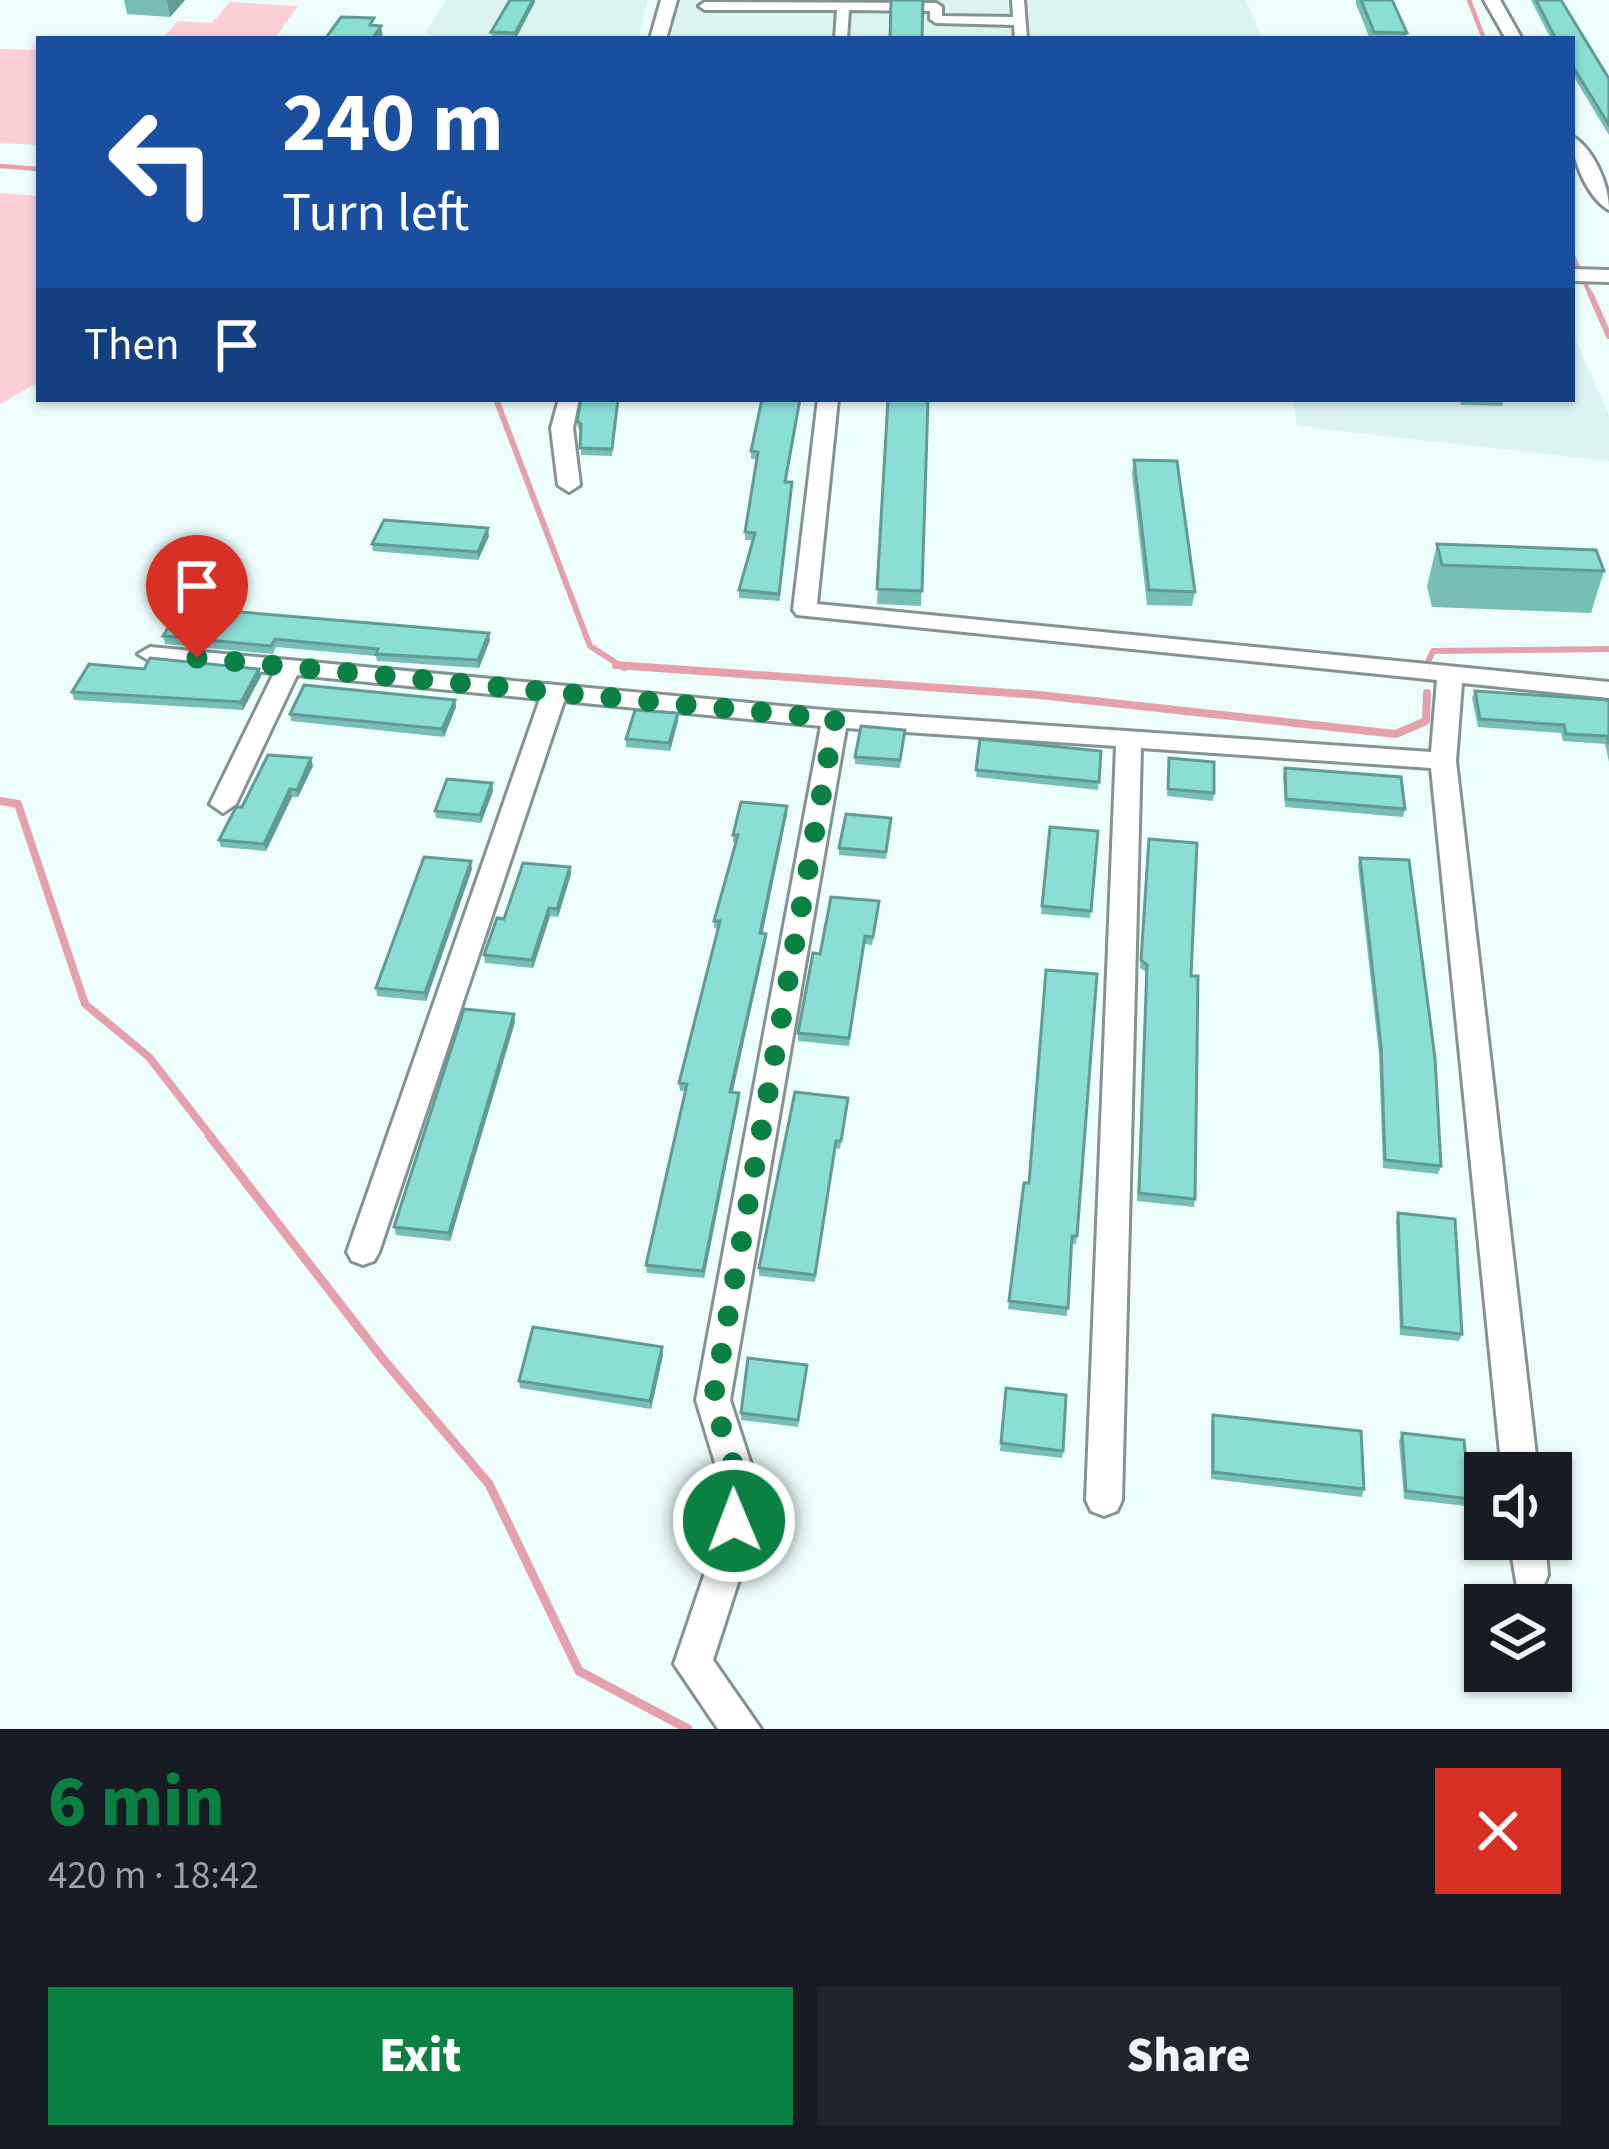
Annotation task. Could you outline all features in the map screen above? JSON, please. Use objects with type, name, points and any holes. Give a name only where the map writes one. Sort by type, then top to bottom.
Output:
[{"type":"street","points":[[659,36],[669,0]]},
{"type":"street","points":[[1018,0],[1020,36]]},
{"type":"street","points":[[1492,0],[1512,36]]},
{"type":"street","points":[[705,6],[935,4],[936,19],[1018,21]]},
{"type":"street","points":[[841,36],[843,7]]},
{"type":"street","points":[[1575,146],[1609,206]]},
{"type":"street","points":[[1575,275],[1609,276]]},
{"type":"street","points":[[568,402],[562,428],[569,485]]},
{"type":"street","points":[[829,402],[805,610],[1609,690]]},
{"type":"street","points":[[150,654],[835,719],[1443,761]]},
{"type":"street","points":[[223,804],[290,665]]},
{"type":"street","points":[[1450,675],[1443,761],[1518,1452]]},
{"type":"street","points":[[363,1252],[555,690]]},
{"type":"street","points":[[742,1729],[693,1664],[728,1558],[739,1483],[713,1400],[835,719]]},
{"type":"street","points":[[1104,1500],[1129,738]]},
{"type":"shaded area","points":[[446,0],[648,0],[639,36],[425,33]]},
{"type":"shaded area","points":[[680,0],[1246,0],[1262,36],[671,36]]},
{"type":"shaded area","points":[[230,2],[298,6],[276,36],[165,36],[178,21],[212,23]]},
{"type":"shaded area","points":[[0,49],[36,50],[36,145],[0,143]]},
{"type":"shaded area","points":[[0,193],[36,196],[36,384],[0,404]]},
{"type":"shaded area","points":[[1575,338],[1609,416],[1609,461],[1297,426],[1293,402],[1575,402]]},
{"type":"building","points":[[510,0],[533,0],[515,33],[491,32]]},
{"type":"building","points":[[891,0],[923,0],[922,36],[890,36]]},
{"type":"building","points":[[1361,0],[1392,0],[1407,33],[1374,32]]},
{"type":"building","points":[[1536,0],[1561,0],[1609,79],[1609,125],[1575,70],[1575,36],[1554,36]]},
{"type":"building","points":[[341,17],[374,18],[370,25],[381,26],[374,36],[327,36]]},
{"type":"building","points":[[580,402],[618,402],[612,449],[580,448],[581,424],[577,421]]},
{"type":"building","points":[[761,402],[799,402],[785,482],[792,482],[779,594],[739,590],[755,533],[745,532],[758,452],[751,451]]},
{"type":"building","points":[[888,402],[928,402],[922,591],[877,589]]},
{"type":"building","points":[[1134,460],[1177,461],[1195,592],[1149,590]]},
{"type":"building","points":[[384,520],[488,528],[478,552],[372,544]]},
{"type":"building","points":[[1437,544],[1596,550],[1604,571],[1442,565]]},
{"type":"building","points":[[181,607],[489,633],[478,660],[376,654],[378,649],[275,639],[271,646],[163,636]]},
{"type":"building","points":[[150,658],[259,669],[241,702],[72,692],[89,664],[144,669]]},
{"type":"building","points":[[304,685],[455,700],[442,729],[290,714]]},
{"type":"building","points":[[1475,691],[1609,700],[1609,744],[1607,736],[1566,734],[1564,725],[1480,719]]},
{"type":"building","points":[[635,710],[678,713],[669,743],[626,739]]},
{"type":"building","points":[[861,726],[905,730],[900,760],[855,757]]},
{"type":"building","points":[[980,739],[1101,751],[1099,782],[976,770]]},
{"type":"building","points":[[268,755],[311,758],[264,844],[219,840],[236,807],[242,807]]},
{"type":"building","points":[[1169,758],[1214,762],[1214,793],[1168,789]]},
{"type":"building","points":[[1285,768],[1401,777],[1405,809],[1286,799]]},
{"type":"building","points":[[447,779],[492,783],[480,815],[435,811]]},
{"type":"building","points":[[741,802],[787,806],[760,933],[766,934],[730,1092],[739,1093],[703,1271],[646,1265],[687,1084],[679,1083],[720,921],[714,921],[738,835],[733,835]]},
{"type":"building","points":[[846,814],[891,818],[886,852],[839,848]]},
{"type":"building","points":[[1050,827],[1098,831],[1091,911],[1042,906]]},
{"type":"building","points":[[1149,839],[1197,843],[1191,976],[1198,976],[1195,1199],[1139,1193],[1147,965],[1141,960]]},
{"type":"building","points":[[424,857],[471,861],[425,993],[376,988]]},
{"type":"building","points":[[1360,858],[1409,860],[1435,1058],[1441,1166],[1385,1160],[1381,1046]]},
{"type":"building","points":[[523,863],[570,867],[557,909],[549,908],[532,960],[484,955],[497,918],[504,919]]},
{"type":"building","points":[[831,897],[879,901],[873,937],[865,936],[849,1038],[798,1033],[813,953],[820,954]]},
{"type":"building","points":[[1046,970],[1097,974],[1068,1308],[1009,1301],[1024,1183],[1029,1183]]},
{"type":"building","points":[[464,1009],[514,1014],[449,1233],[394,1227]]},
{"type":"building","points":[[795,1092],[848,1098],[841,1141],[836,1141],[815,1275],[759,1268]]},
{"type":"building","points":[[1398,1213],[1455,1219],[1462,1334],[1402,1327]]},
{"type":"building","points":[[533,1327],[662,1347],[650,1401],[519,1381]]},
{"type":"building","points":[[748,1358],[807,1365],[798,1420],[741,1413]]},
{"type":"building","points":[[1006,1388],[1066,1395],[1063,1451],[1001,1443]]},
{"type":"building","points":[[1213,1415],[1361,1431],[1364,1489],[1213,1472]]},
{"type":"building","points":[[1402,1433],[1464,1440],[1464,1498],[1406,1491]]},
{"type":"waterway","points":[[1469,0],[1483,36]]},
{"type":"waterway","points":[[0,166],[36,169]]},
{"type":"waterway","points":[[1575,261],[1579,270]]},
{"type":"waterway","points":[[1585,283],[1591,296]]},
{"type":"waterway","points":[[1590,293],[1609,336]]},
{"type":"waterway","points":[[497,402],[590,646],[620,665]]},
{"type":"waterway","points":[[1425,668],[1433,651],[1609,649]]},
{"type":"waterway","points":[[620,665],[1039,695],[1396,734],[1426,721],[1427,693]]},
{"type":"waterway","points":[[620,665],[624,668]]},
{"type":"waterway","points":[[0,801],[18,804],[85,1004],[149,1057],[212,1138]]},
{"type":"waterway","points":[[209,1135],[382,1358],[489,1484],[579,1671],[688,1729]]},
{"type":"route","points":[[197,658],[835,719],[713,1400],[739,1483],[734,1521]]}]
